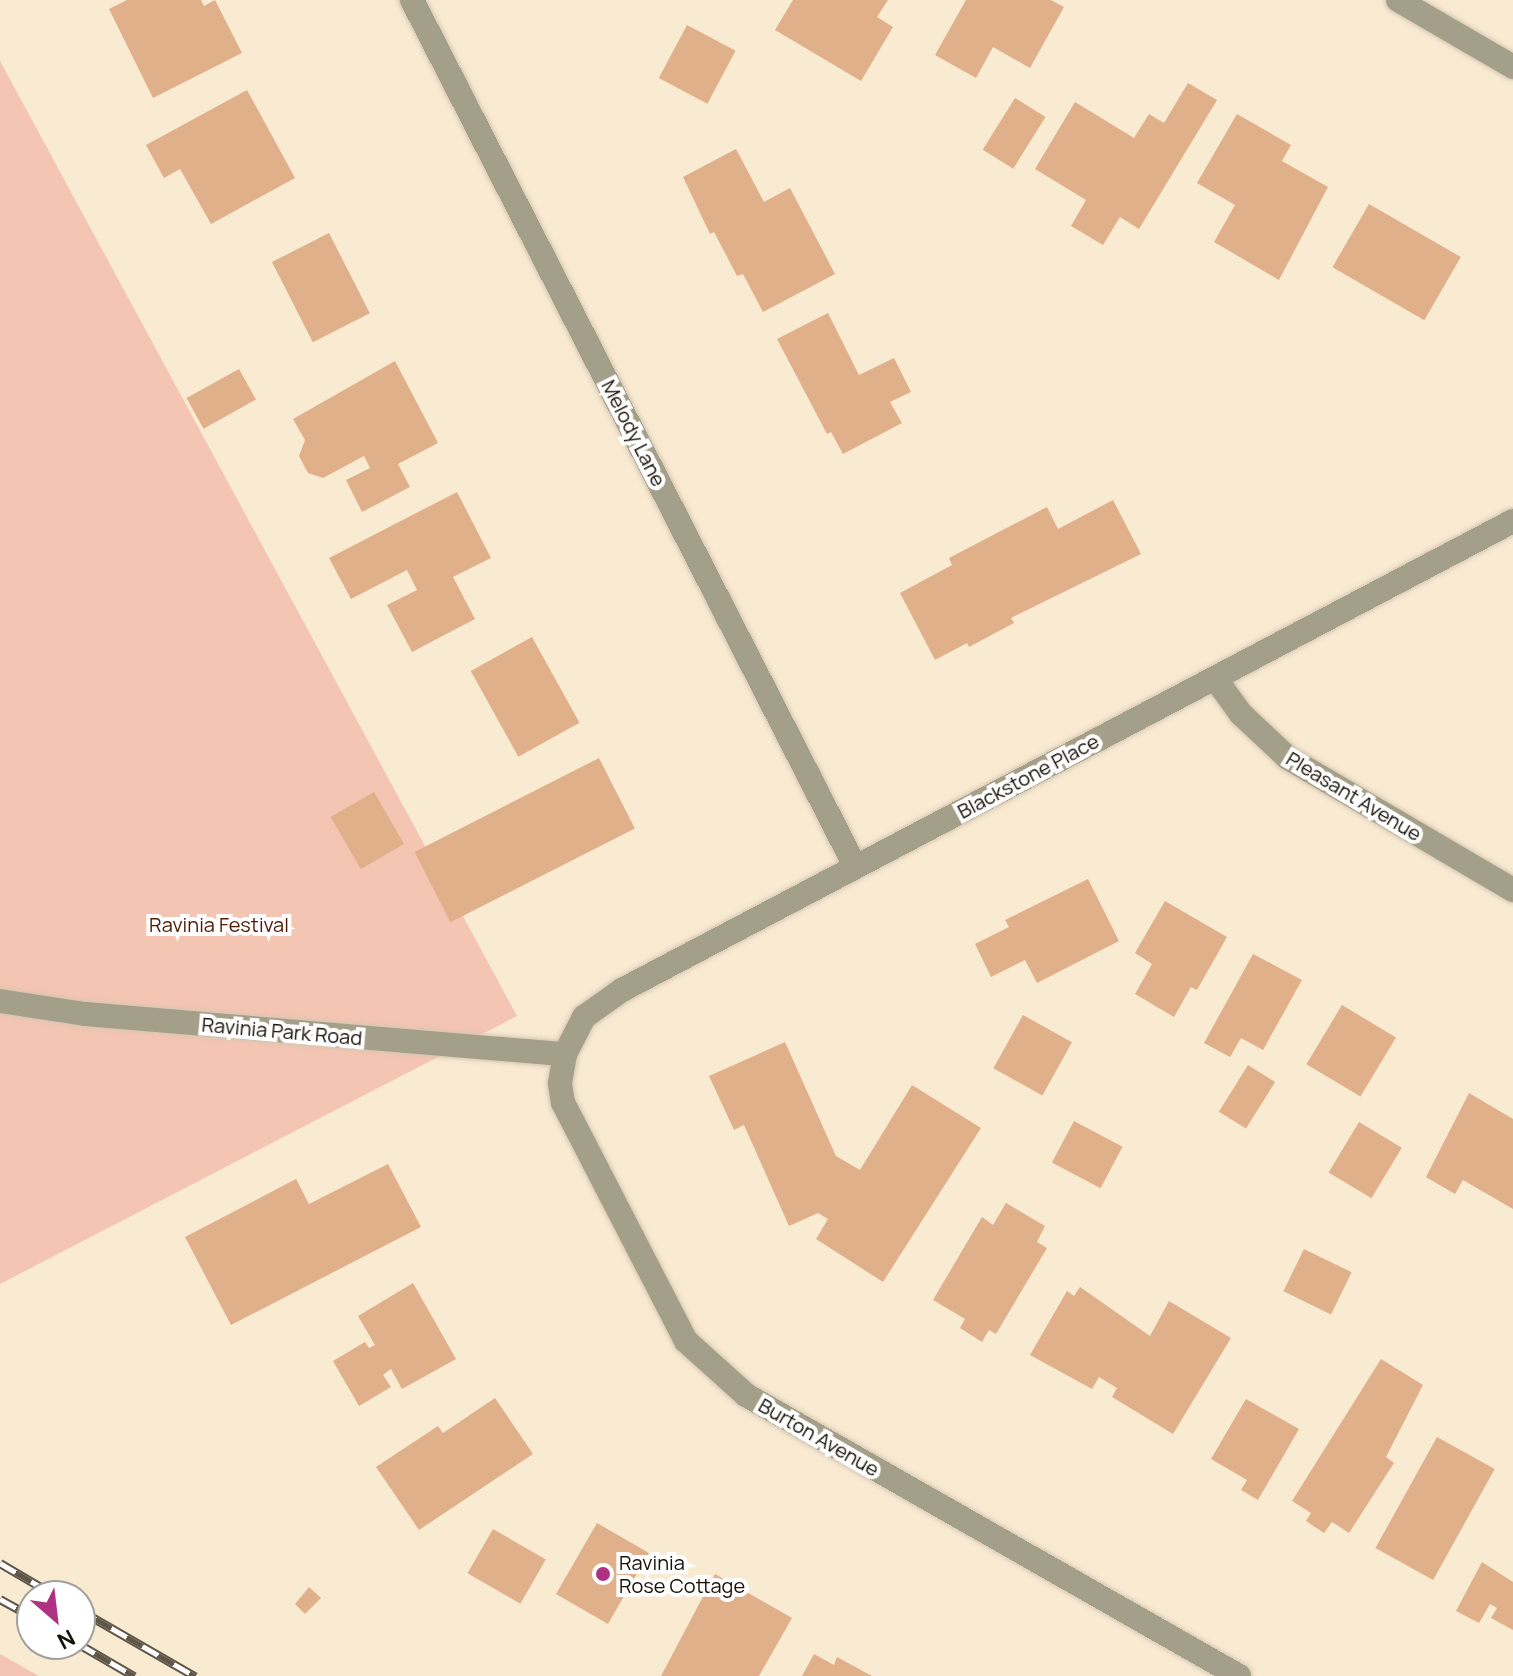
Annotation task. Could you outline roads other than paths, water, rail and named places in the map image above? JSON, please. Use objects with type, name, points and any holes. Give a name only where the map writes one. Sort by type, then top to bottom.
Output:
[{"type":"street","name":"Melody Lane","points":[[412,0],[855,866]]},
{"type":"street","points":[[1398,0],[1513,67]]},
{"type":"street","name":"Blackstone Place","points":[[565,1054],[584,1017],[622,990],[1513,521]]},
{"type":"street","name":"Pleasant Avenue","points":[[1215,678],[1241,714],[1288,758],[1513,890]]},
{"type":"street","name":"Ravinia Park Road","points":[[0,1001],[85,1014],[565,1054]]},
{"type":"street","name":"Burton Avenue","points":[[565,1054],[560,1083],[563,1103],[686,1341],[746,1395],[1239,1676]]},
{"type":"railway","points":[[0,1563],[29,1580]]},
{"type":"railway","points":[[0,1599],[16,1608]]},
{"type":"railway","points":[[96,1619],[195,1676]]},
{"type":"railway","points":[[96,1654],[134,1676]]},
{"type":"place","name":"Ravinia Rose Cottage","points":[[603,1574]]},
{"type":"park label","name":"Ravinia Festival","points":[[219,924]]}]
